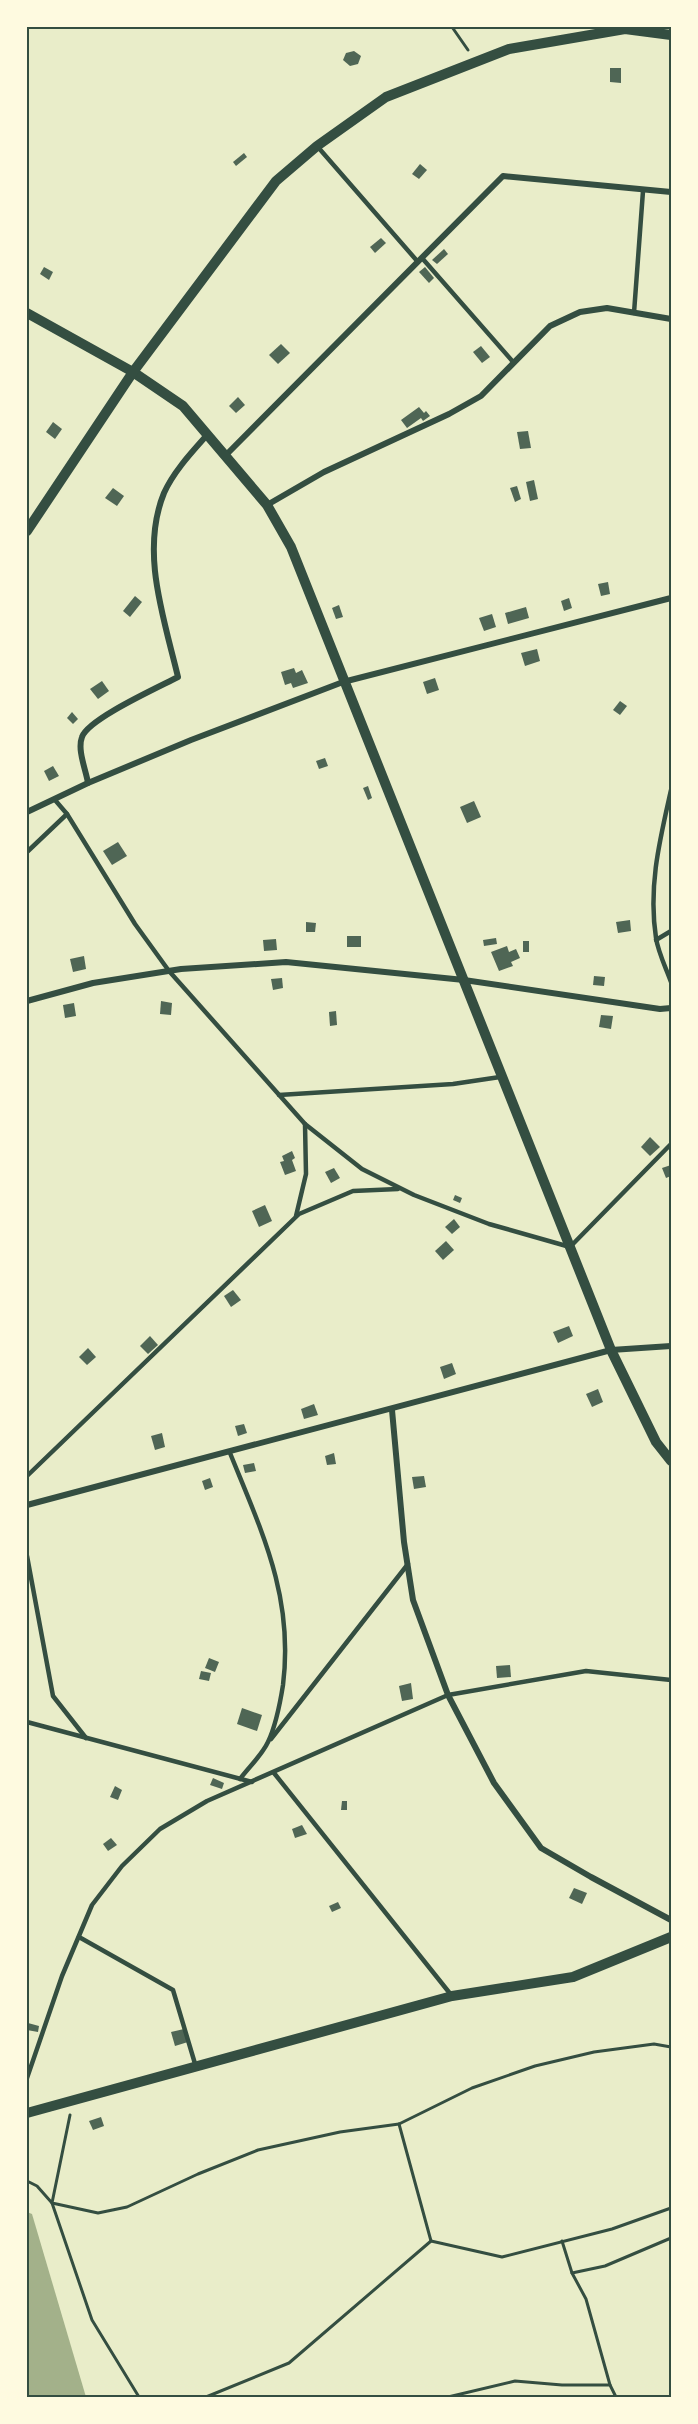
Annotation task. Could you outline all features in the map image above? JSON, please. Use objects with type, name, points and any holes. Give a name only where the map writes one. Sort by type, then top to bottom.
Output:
[{"type":"street","points":[[28,528],[133,372],[276,181],[317,146],[386,97],[509,49],[626,28],[671,35]]},
{"type":"street","points":[[226,455],[503,176],[671,192]]},
{"type":"street","points":[[267,505],[324,472],[448,414],[481,396],[550,326],[580,312],[607,309],[671,319]]},
{"type":"street","points":[[27,313],[133,372],[183,406],[267,505],[291,547],[611,1350],[656,1442],[671,1461]]},
{"type":"street","points":[[88,783],[81,747],[82,735],[96,721],[178,677],[153,555],[155,520],[165,492],[182,464],[208,434]]},
{"type":"street","points":[[27,812],[88,783],[191,740],[343,682],[671,598]]},
{"type":"street","points":[[27,1001],[93,983],[169,971],[286,962],[464,980],[660,1009],[671,1008]]},
{"type":"street","points":[[27,1506],[611,1350],[671,1346]]},
{"type":"street","points":[[392,1410],[408,1564],[414,1600],[448,1695],[494,1783],[542,1848],[671,1920]]},
{"type":"street","points":[[27,2113],[452,1996],[573,1977],[671,1937]]},
{"type":"lane","points":[[317,146],[514,363]]},
{"type":"lane","points":[[634,313],[643,190]]},
{"type":"lane","points":[[671,790],[669,811],[656,857],[653,895],[656,939],[671,982]]},
{"type":"lane","points":[[55,800],[67,814],[135,924],[169,971],[305,1124],[362,1169],[401,1189],[489,1224],[570,1247],[671,1144]]},
{"type":"lane","points":[[27,852],[67,814]]},
{"type":"lane","points":[[656,939],[671,931]]},
{"type":"lane","points":[[279,1095],[453,1084],[502,1076]]},
{"type":"lane","points":[[295,1218],[306,1174],[305,1124]]},
{"type":"lane","points":[[27,1476],[295,1218],[327,1201],[353,1191],[401,1189]]},
{"type":"lane","points":[[230,1453],[270,1554],[283,1600],[287,1655],[280,1702],[268,1743]]},
{"type":"lane","points":[[27,1556],[53,1696],[86,1738]]},
{"type":"lane","points":[[240,1779],[408,1564]]},
{"type":"lane","points":[[27,2078],[62,1976],[92,1905],[122,1866],[160,1829],[207,1801],[448,1695],[586,1671],[671,1680]]},
{"type":"lane","points":[[27,1722],[252,1782]]},
{"type":"lane","points":[[274,1773],[452,1996]]},
{"type":"lane","points":[[79,1937],[173,1990],[196,2067]]},
{"type":"path","points":[[452,27],[476,62]]},
{"type":"path","points":[[52,2203],[98,2213],[127,2207],[198,2174],[258,2150],[340,2132],[399,2124],[472,2088],[535,2066],[594,2052],[654,2044],[671,2048]]},
{"type":"path","points":[[52,2203],[73,2102]]},
{"type":"path","points":[[399,2124],[431,2241]]},
{"type":"path","points":[[27,2181],[37,2186],[52,2203],[92,2320],[139,2397]]},
{"type":"path","points":[[431,2241],[462,2250],[502,2257],[612,2229],[671,2208]]},
{"type":"path","points":[[572,2273],[605,2266],[671,2238]]},
{"type":"path","points":[[206,2397],[289,2363],[431,2241]]},
{"type":"path","points":[[562,2241],[572,2273],[586,2299],[610,2385],[616,2397]]},
{"type":"path","points":[[448,2397],[515,2381],[562,2385],[610,2385]]},
{"type":"shaded area","points":[[27,2212],[32,2214],[86,2397],[27,2397]]},
{"type":"building","points":[[354,51],[361,56],[358,64],[350,66],[343,60],[346,53]]},
{"type":"building","points":[[610,68],[621,68],[621,83],[610,82]]},
{"type":"building","points":[[244,153],[247,157],[236,166],[233,162]]},
{"type":"building","points":[[420,164],[427,170],[419,179],[412,174]]},
{"type":"building","points":[[381,238],[386,243],[375,253],[370,247]]},
{"type":"building","points":[[444,249],[448,254],[437,264],[432,260]]},
{"type":"building","points":[[44,267],[53,272],[49,280],[40,274]]},
{"type":"building","points":[[425,267],[434,278],[429,283],[419,272]]},
{"type":"building","points":[[281,344],[290,353],[278,364],[269,355]]},
{"type":"building","points":[[481,346],[490,357],[482,363],[473,352]]},
{"type":"building","points":[[238,397],[245,405],[236,413],[229,406]]},
{"type":"building","points":[[419,407],[430,416],[423,421],[421,418],[407,428],[401,420]]},
{"type":"building","points":[[53,422],[62,429],[55,439],[46,432]]},
{"type":"building","points":[[528,431],[531,448],[520,449],[517,432]]},
{"type":"building","points":[[534,480],[538,499],[530,501],[526,482]]},
{"type":"building","points":[[517,486],[521,499],[515,502],[510,488]]},
{"type":"building","points":[[113,488],[124,496],[117,506],[105,498]]},
{"type":"building","points":[[608,582],[610,594],[601,596],[598,584]]},
{"type":"building","points":[[135,596],[142,602],[130,617],[123,611]]},
{"type":"building","points":[[569,598],[572,608],[564,611],[561,601]]},
{"type":"building","points":[[339,605],[343,617],[336,619],[332,608]]},
{"type":"building","points":[[526,607],[529,618],[508,624],[505,613]]},
{"type":"building","points":[[492,614],[496,627],[484,631],[479,618]]},
{"type":"building","points":[[537,649],[540,661],[525,666],[521,653]]},
{"type":"building","points":[[294,668],[296,673],[302,670],[308,683],[293,688],[291,683],[285,685],[281,672]]},
{"type":"building","points":[[435,678],[439,690],[427,694],[423,682]]},
{"type":"building","points":[[102,681],[109,691],[98,699],[90,689]]},
{"type":"building","points":[[620,701],[627,706],[620,715],[613,710]]},
{"type":"building","points":[[72,712],[78,719],[73,724],[67,718]]},
{"type":"building","points":[[325,758],[328,766],[319,769],[316,761]]},
{"type":"building","points":[[53,766],[59,776],[49,781],[44,771]]},
{"type":"building","points":[[368,786],[372,798],[368,800],[363,788]]},
{"type":"building","points":[[474,801],[481,817],[467,823],[460,807]]},
{"type":"building","points":[[118,842],[127,856],[112,865],[103,851]]},
{"type":"building","points":[[630,920],[631,931],[618,933],[616,922]]},
{"type":"building","points":[[306,922],[316,923],[315,932],[306,932]]},
{"type":"building","points":[[347,936],[361,936],[361,947],[347,947]]},
{"type":"building","points":[[496,938],[497,944],[484,946],[483,940]]},
{"type":"building","points":[[276,939],[277,950],[264,951],[263,940]]},
{"type":"building","points":[[523,941],[529,941],[529,952],[523,952]]},
{"type":"building","points":[[507,946],[509,952],[516,949],[520,958],[511,962],[513,966],[499,971],[491,952]]},
{"type":"building","points":[[84,956],[86,969],[73,972],[70,959]]},
{"type":"building","points":[[594,976],[605,977],[604,986],[593,985]]},
{"type":"building","points":[[282,978],[283,988],[273,990],[271,979]]},
{"type":"building","points":[[161,1001],[172,1003],[171,1015],[160,1014]]},
{"type":"building","points":[[74,1003],[76,1016],[65,1018],[63,1005]]},
{"type":"building","points":[[336,1011],[337,1025],[330,1026],[329,1012]]},
{"type":"building","points":[[601,1015],[613,1016],[611,1029],[599,1027]]},
{"type":"building","points":[[650,1137],[660,1147],[650,1156],[641,1147]]},
{"type":"building","points":[[292,1151],[296,1171],[285,1175],[280,1162],[284,1161],[282,1156]]},
{"type":"building","points":[[671,1165],[671,1176],[666,1178],[662,1168]]},
{"type":"building","points":[[334,1168],[340,1178],[331,1183],[325,1172]]},
{"type":"building","points":[[455,1195],[462,1198],[460,1203],[453,1200]]},
{"type":"building","points":[[265,1205],[272,1221],[259,1227],[252,1211]]},
{"type":"building","points":[[454,1219],[460,1227],[452,1234],[445,1227]]},
{"type":"building","points":[[446,1241],[454,1250],[443,1260],[435,1251]]},
{"type":"building","points":[[233,1290],[241,1300],[231,1307],[224,1296]]},
{"type":"building","points":[[569,1326],[573,1336],[558,1343],[553,1332]]},
{"type":"building","points":[[150,1336],[158,1345],[148,1354],[140,1346]]},
{"type":"building","points":[[88,1348],[96,1357],[87,1365],[79,1357]]},
{"type":"building","points":[[452,1363],[456,1374],[444,1379],[440,1367]]},
{"type":"building","points":[[598,1389],[603,1402],[592,1407],[586,1394]]},
{"type":"building","points":[[314,1404],[318,1415],[304,1419],[301,1409]]},
{"type":"building","points":[[244,1424],[247,1433],[238,1436],[235,1426]]},
{"type":"building","points":[[162,1433],[165,1447],[155,1450],[151,1436]]},
{"type":"building","points":[[334,1453],[336,1464],[327,1465],[325,1456]]},
{"type":"building","points":[[254,1463],[256,1471],[245,1473],[243,1465]]},
{"type":"building","points":[[424,1476],[426,1487],[414,1489],[412,1477]]},
{"type":"building","points":[[210,1478],[213,1487],[205,1490],[202,1481]]},
{"type":"building","points":[[209,1658],[219,1662],[215,1672],[205,1668]]},
{"type":"building","points":[[510,1665],[511,1677],[497,1678],[496,1666]]},
{"type":"building","points":[[201,1671],[211,1673],[209,1681],[199,1679]]},
{"type":"building","points":[[411,1683],[413,1699],[402,1701],[399,1686]]},
{"type":"building","points":[[242,1708],[262,1715],[257,1731],[237,1724]]},
{"type":"building","points":[[213,1778],[224,1783],[222,1789],[210,1785]]},
{"type":"building","points":[[115,1786],[122,1790],[118,1800],[110,1797]]},
{"type":"building","points":[[342,1801],[347,1801],[347,1810],[341,1810]]},
{"type":"building","points":[[302,1825],[307,1834],[295,1838],[292,1829]]},
{"type":"building","points":[[111,1838],[117,1845],[108,1851],[103,1844]]},
{"type":"building","points":[[574,1888],[587,1893],[582,1904],[569,1898]]},
{"type":"building","points":[[338,1902],[341,1908],[332,1912],[329,1906]]},
{"type":"building","points":[[28,2023],[39,2026],[38,2032],[27,2030]]},
{"type":"building","points":[[184,2029],[188,2042],[175,2046],[171,2032]]},
{"type":"building","points":[[101,2117],[104,2126],[93,2130],[89,2121]]}]
